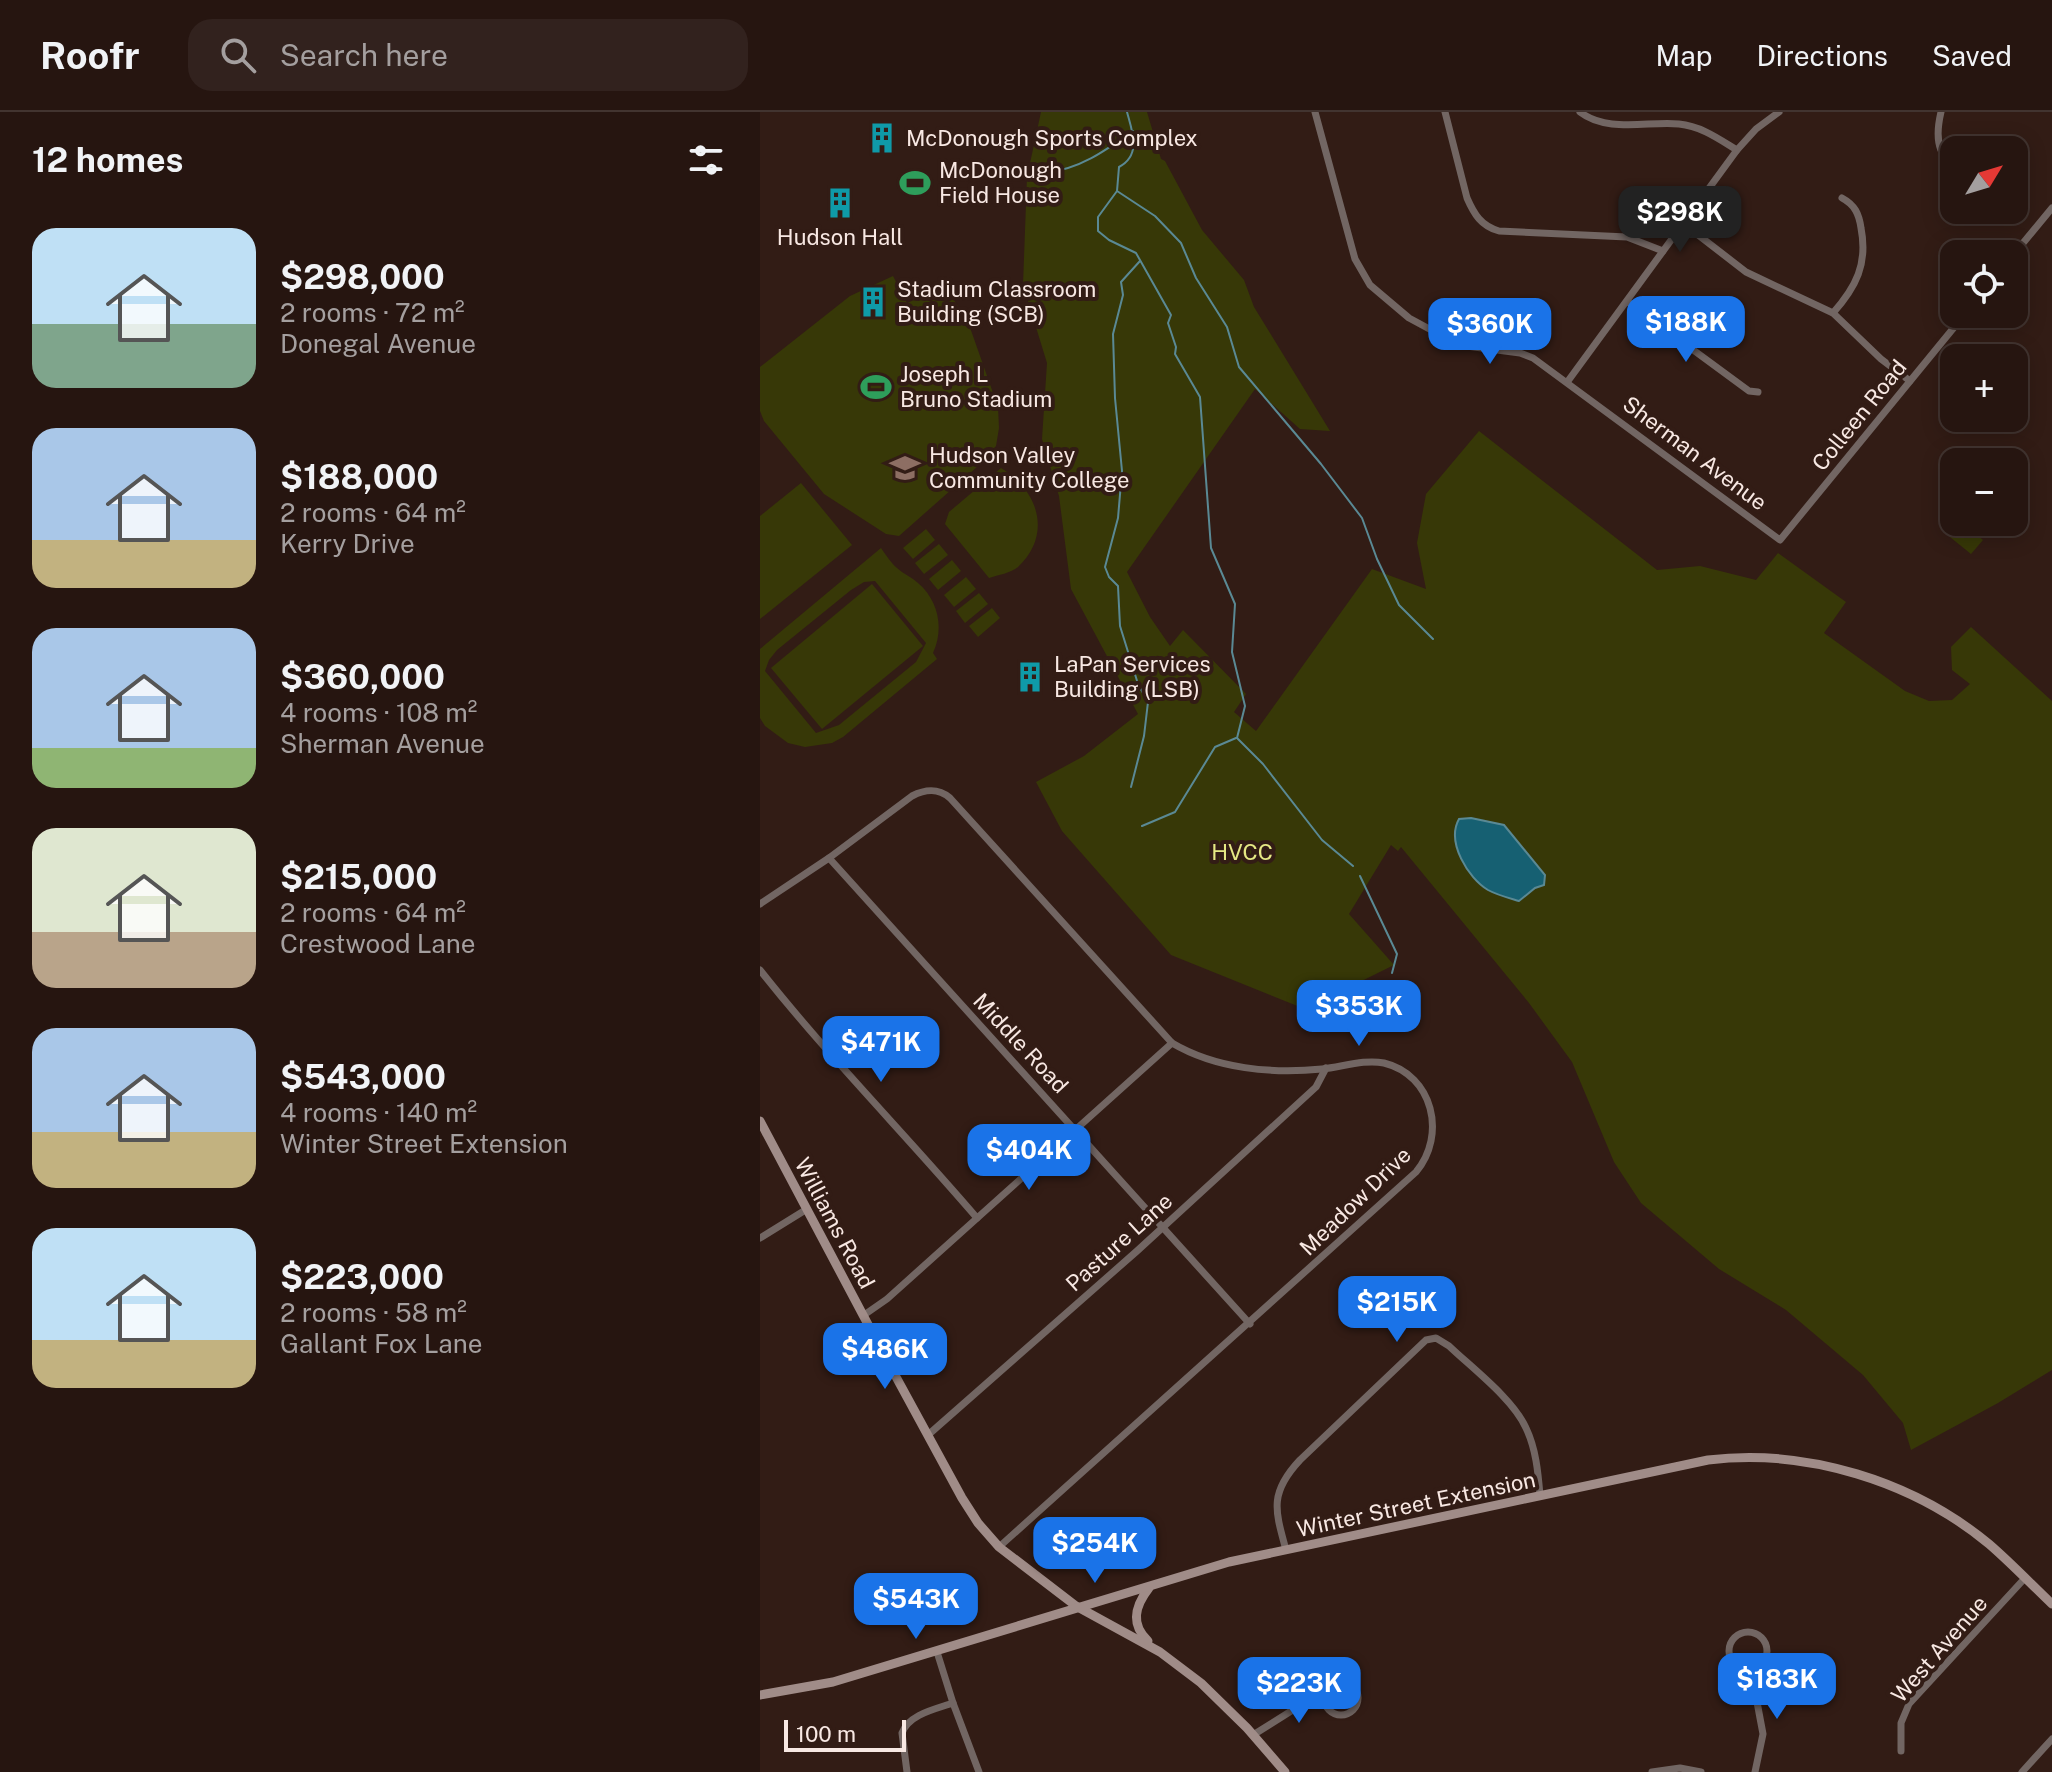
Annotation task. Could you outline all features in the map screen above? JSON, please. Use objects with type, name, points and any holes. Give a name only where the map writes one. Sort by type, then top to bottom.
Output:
[{"type":"main road","name":"Williams Road","points":[[760,1121],[962,1498],[999,1547],[1076,1606],[1160,1652]]},
{"type":"main road","name":"Winter Street Extension","points":[[760,1695],[833,1682],[1229,1562],[1708,1460],[1761,1456],[1802,1461],[1874,1480],[1908,1493],[1973,1532],[2052,1604]]},
{"type":"main road","points":[[1150,1588],[1137,1605],[1136,1624],[1141,1634],[1201,1683],[1285,1772]]},
{"type":"street","name":"Sherman Avenue","points":[[1316,112],[1355,259],[1370,285],[1409,318],[1444,338],[1478,349],[1520,353],[1533,358],[1780,540]]},
{"type":"street","points":[[1445,112],[1467,198],[1472,210],[1489,228],[1627,237],[1663,251]]},
{"type":"street","points":[[1580,112],[1587,118],[1606,122],[1680,124],[1698,128],[1737,150]]},
{"type":"street","points":[[1568,381],[1737,150],[1756,129],[1779,112]]},
{"type":"street","points":[[1940,148],[1941,112]]},
{"type":"street","points":[[1833,313],[1854,286],[1864,255],[1859,215],[1850,202],[1842,198]]},
{"type":"street","points":[[2026,240],[2052,208]]},
{"type":"street","points":[[1684,224],[1746,272],[1833,313],[1910,381]]},
{"type":"street","points":[[1628,302],[1749,391],[1758,392]]},
{"type":"street","name":"Colleen Road","points":[[1780,540],[1954,328]]},
{"type":"street","name":"Meadow Drive","points":[[760,904],[829,858],[912,796],[929,790],[944,793],[1172,1043],[1216,1063],[1285,1071],[1377,1062],[1402,1071],[1427,1096],[1433,1120],[1432,1140],[1423,1164],[1416,1172],[999,1547]]},
{"type":"street","name":"Middle Road","points":[[829,858],[1250,1324]]},
{"type":"street","points":[[760,970],[977,1218]]},
{"type":"street","points":[[864,1315],[887,1299],[1172,1043]]},
{"type":"street","name":"Pasture Lane","points":[[928,1435],[1163,1228],[1316,1087],[1326,1068]]},
{"type":"street","points":[[760,1238],[807,1209]]},
{"type":"street","points":[[1286,1550],[1275,1504],[1285,1478],[1426,1340],[1441,1340],[1449,1346],[1520,1417],[1532,1442],[1540,1495]]},
{"type":"street","name":"West Avenue","points":[[1901,1751],[1901,1723],[1909,1704],[2025,1578]]},
{"type":"street","points":[[1741,1633],[1753,1633],[1766,1646],[1762,1664],[1751,1670],[1734,1665],[1729,1653],[1731,1641],[1741,1633]]},
{"type":"street","points":[[937,1652],[979,1772]]},
{"type":"street","points":[[1751,1670],[1763,1734],[1755,1772]]},
{"type":"street","points":[[1253,1735],[1337,1682],[1353,1686],[1358,1701],[1353,1711],[1337,1715],[1328,1709],[1324,1699],[1328,1688]]},
{"type":"street","points":[[907,1772],[904,1727],[917,1717],[953,1703]]},
{"type":"street","points":[[2022,1772],[2052,1739]]},
{"type":"street","points":[[1652,1772],[1680,1768],[1701,1772]]},
{"type":"green space","name":"HVCC","points":[[1041,112],[1147,112],[1161,159],[1165,161],[1202,230],[1244,280],[1254,307],[1330,431],[1300,429],[1255,389],[1127,572],[1150,617],[1170,646],[1183,630],[1246,694],[1234,712],[1256,731],[1372,569],[1426,589],[1417,543],[1426,494],[1479,431],[1657,570],[1700,566],[1756,580],[1778,553],[1846,602],[1824,633],[1905,691],[1929,701],[1952,700],[1970,684],[1952,670],[1951,647],[1971,627],[2052,701],[2052,1370],[1911,1450],[1903,1423],[1863,1375],[1786,1310],[1719,1269],[1641,1203],[1614,1162],[1572,1062],[1529,1003],[1401,847],[1398,851],[1391,845],[1349,914],[1394,965],[1305,1009],[1171,955],[1062,831],[1036,782],[1084,756],[1138,714],[1071,589],[1059,496],[1042,439],[1047,363],[1023,285],[1027,177]]},
{"type":"green space","name":"Joseph L Bruno Stadium","points":[[893,276],[907,303],[945,287],[967,319],[998,407],[999,428],[996,446],[986,459],[899,536],[886,534],[824,494],[764,421],[760,411],[760,367],[850,296]]},
{"type":"green space","points":[[1001,468],[1014,477],[1032,500],[1038,527],[1029,554],[1018,567],[989,578],[945,524],[949,512]]},
{"type":"green space","points":[[801,483],[852,545],[760,619],[760,516]]},
{"type":"green space","points":[[926,529],[935,540],[913,559],[903,548]]},
{"type":"green space","points":[[1949,536],[1978,536],[1983,540],[1971,554]]},
{"type":"green space","points":[[939,544],[948,555],[924,574],[915,563]]},
{"type":"green space","points":[[881,548],[895,566],[925,590],[938,616],[938,634],[933,653],[937,659],[832,743],[805,747],[788,743],[765,726],[760,718],[760,649]],"holes":[[[875,581],[926,643],[916,662],[839,725],[816,733],[765,671],[777,650],[864,582]]]},
{"type":"green space","points":[[952,560],[961,571],[938,590],[929,579]]},
{"type":"green space","points":[[966,577],[976,589],[954,607],[944,595]]},
{"type":"green space","points":[[872,584],[923,646],[822,729],[771,668]]},
{"type":"green space","points":[[979,593],[988,604],[965,623],[956,611]]},
{"type":"green space","points":[[992,608],[1000,618],[978,637],[969,626]]},
{"type":"water","points":[[1471,818],[1504,825],[1545,875],[1544,885],[1519,901],[1480,884],[1461,859],[1455,838],[1459,819]]},
{"type":"waterway","points":[[1127,112],[1133,149],[1131,156],[1119,167],[1117,191],[1098,217],[1098,231],[1136,253],[1171,315],[1168,323],[1176,347],[1175,354],[1200,397],[1211,548],[1235,604],[1232,652],[1245,706],[1237,738],[1263,764],[1322,840],[1353,866]]},
{"type":"waterway","points":[[1045,173],[1081,163],[1133,131]]},
{"type":"waterway","points":[[1117,191],[1155,216],[1181,243],[1196,278],[1227,327],[1239,367],[1362,518],[1399,605],[1433,639]]},
{"type":"waterway","points":[[1131,787],[1144,736],[1148,702],[1138,684],[1120,626],[1118,586],[1105,567],[1118,518],[1122,471],[1113,334],[1123,295],[1121,282],[1140,261]]},
{"type":"waterway","points":[[1142,826],[1175,812],[1215,747],[1236,738]]},
{"type":"waterway","points":[[1360,876],[1397,954],[1392,973]]},
{"type":"place","name":"McDonough Sports Complex","points":[[882,138]]},
{"type":"place","name":"McDonough Field House","points":[[915,183]]},
{"type":"place","name":"Hudson Hall","points":[[840,203]]},
{"type":"place","name":"Stadium Classroom Building (SCB)","points":[[873,302]]},
{"type":"place","name":"Joseph L Bruno Stadium","points":[[876,387]]},
{"type":"place","name":"Hudson Valley Community College","points":[[905,468]]},
{"type":"place","name":"LaPan Services Building (LSB)","points":[[1030,677]]}]
